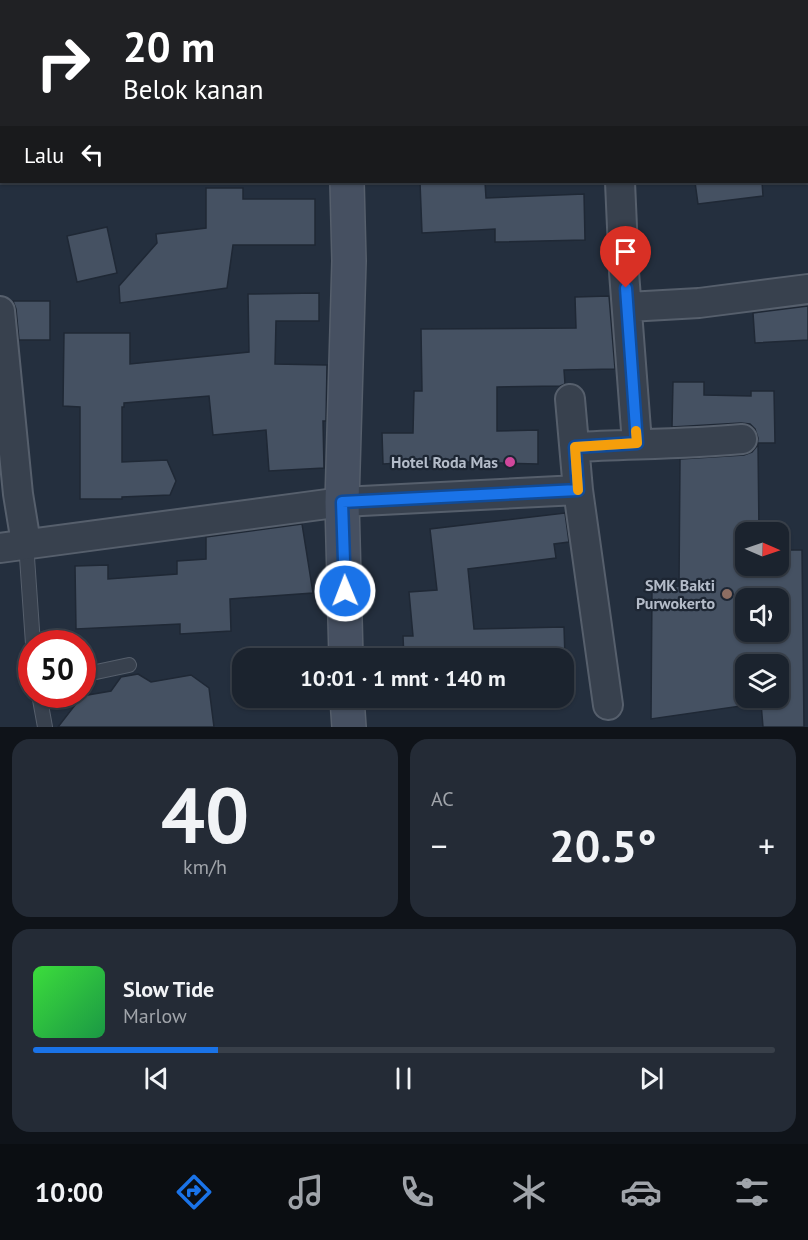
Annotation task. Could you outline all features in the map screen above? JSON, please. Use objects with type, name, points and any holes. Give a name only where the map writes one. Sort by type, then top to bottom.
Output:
[{"type":"main road","points":[[346,648],[342,502],[349,261],[347,183]]},
{"type":"main road","points":[[348,708],[349,727]]},
{"type":"street","points":[[620,183],[624,272],[637,443]]},
{"type":"street","points":[[628,308],[699,303],[808,289]]},
{"type":"street","points":[[0,311],[18,494],[13,546],[342,502],[578,490]]},
{"type":"street","points":[[570,399],[578,490],[608,705]]},
{"type":"street","points":[[575,447],[637,443],[686,444],[742,439]]},
{"type":"lane","points":[[13,546],[30,630]]},
{"type":"lane","points":[[96,672],[129,665]]},
{"type":"lane","points":[[42,708],[45,727]]},
{"type":"building","points":[[420,183],[485,183],[486,198],[584,194],[585,240],[495,242],[495,229],[422,233]]},
{"type":"building","points":[[695,183],[762,183],[763,196],[698,204]]},
{"type":"building","points":[[206,188],[243,188],[243,199],[315,199],[315,245],[233,245],[227,288],[120,303],[119,286],[157,243],[156,234],[206,228]]},
{"type":"building","points":[[107,227],[117,273],[77,282],[67,236]]},
{"type":"building","points":[[319,293],[319,321],[276,321],[275,364],[327,365],[326,421],[323,421],[324,468],[269,471],[266,430],[213,435],[209,396],[124,403],[122,407],[122,462],[167,460],[176,481],[170,495],[122,497],[122,499],[80,499],[80,407],[63,406],[64,333],[130,333],[130,364],[249,352],[248,294]]},
{"type":"building","points":[[609,296],[615,369],[564,370],[565,384],[560,386],[497,387],[497,431],[538,430],[538,464],[432,461],[383,464],[382,433],[413,433],[414,391],[422,391],[421,329],[576,328],[575,297]]},
{"type":"building","points":[[13,301],[50,301],[50,340],[19,340]]},
{"type":"building","points":[[808,306],[808,340],[755,343],[753,313]]},
{"type":"building","name":"SMK Bakti Purwokerto","points":[[673,382],[704,382],[704,395],[751,396],[751,391],[774,391],[775,443],[758,443],[759,522],[735,522],[735,576],[789,576],[789,550],[802,550],[804,727],[763,727],[761,708],[789,708],[789,654],[735,654],[735,707],[651,719],[652,589],[679,586],[680,459],[744,455],[752,452],[757,446],[758,438],[755,429],[750,424],[672,427]]},
{"type":"building","points":[[565,513],[569,542],[554,544],[556,558],[468,569],[474,629],[564,627],[565,648],[404,648],[403,636],[413,636],[409,592],[437,590],[430,529]]},
{"type":"building","points":[[302,524],[313,593],[230,599],[231,631],[180,634],[180,624],[76,629],[75,566],[108,565],[108,579],[177,574],[177,561],[206,559],[206,537]]},
{"type":"building","points":[[138,674],[151,682],[191,675],[209,688],[214,727],[58,727],[73,708],[96,708],[96,694],[111,691],[121,677]]},
{"type":"slow traffic","points":[[578,490],[575,447],[637,443],[636,431]]},
{"type":"place","name":"Hotel Roda Mas","points":[[510,462]]},
{"type":"place","name":"SMK Bakti Purwokerto","points":[[727,594]]},
{"type":"route","points":[[345,591],[342,502],[578,490],[575,447],[637,443],[626,288]]}]
